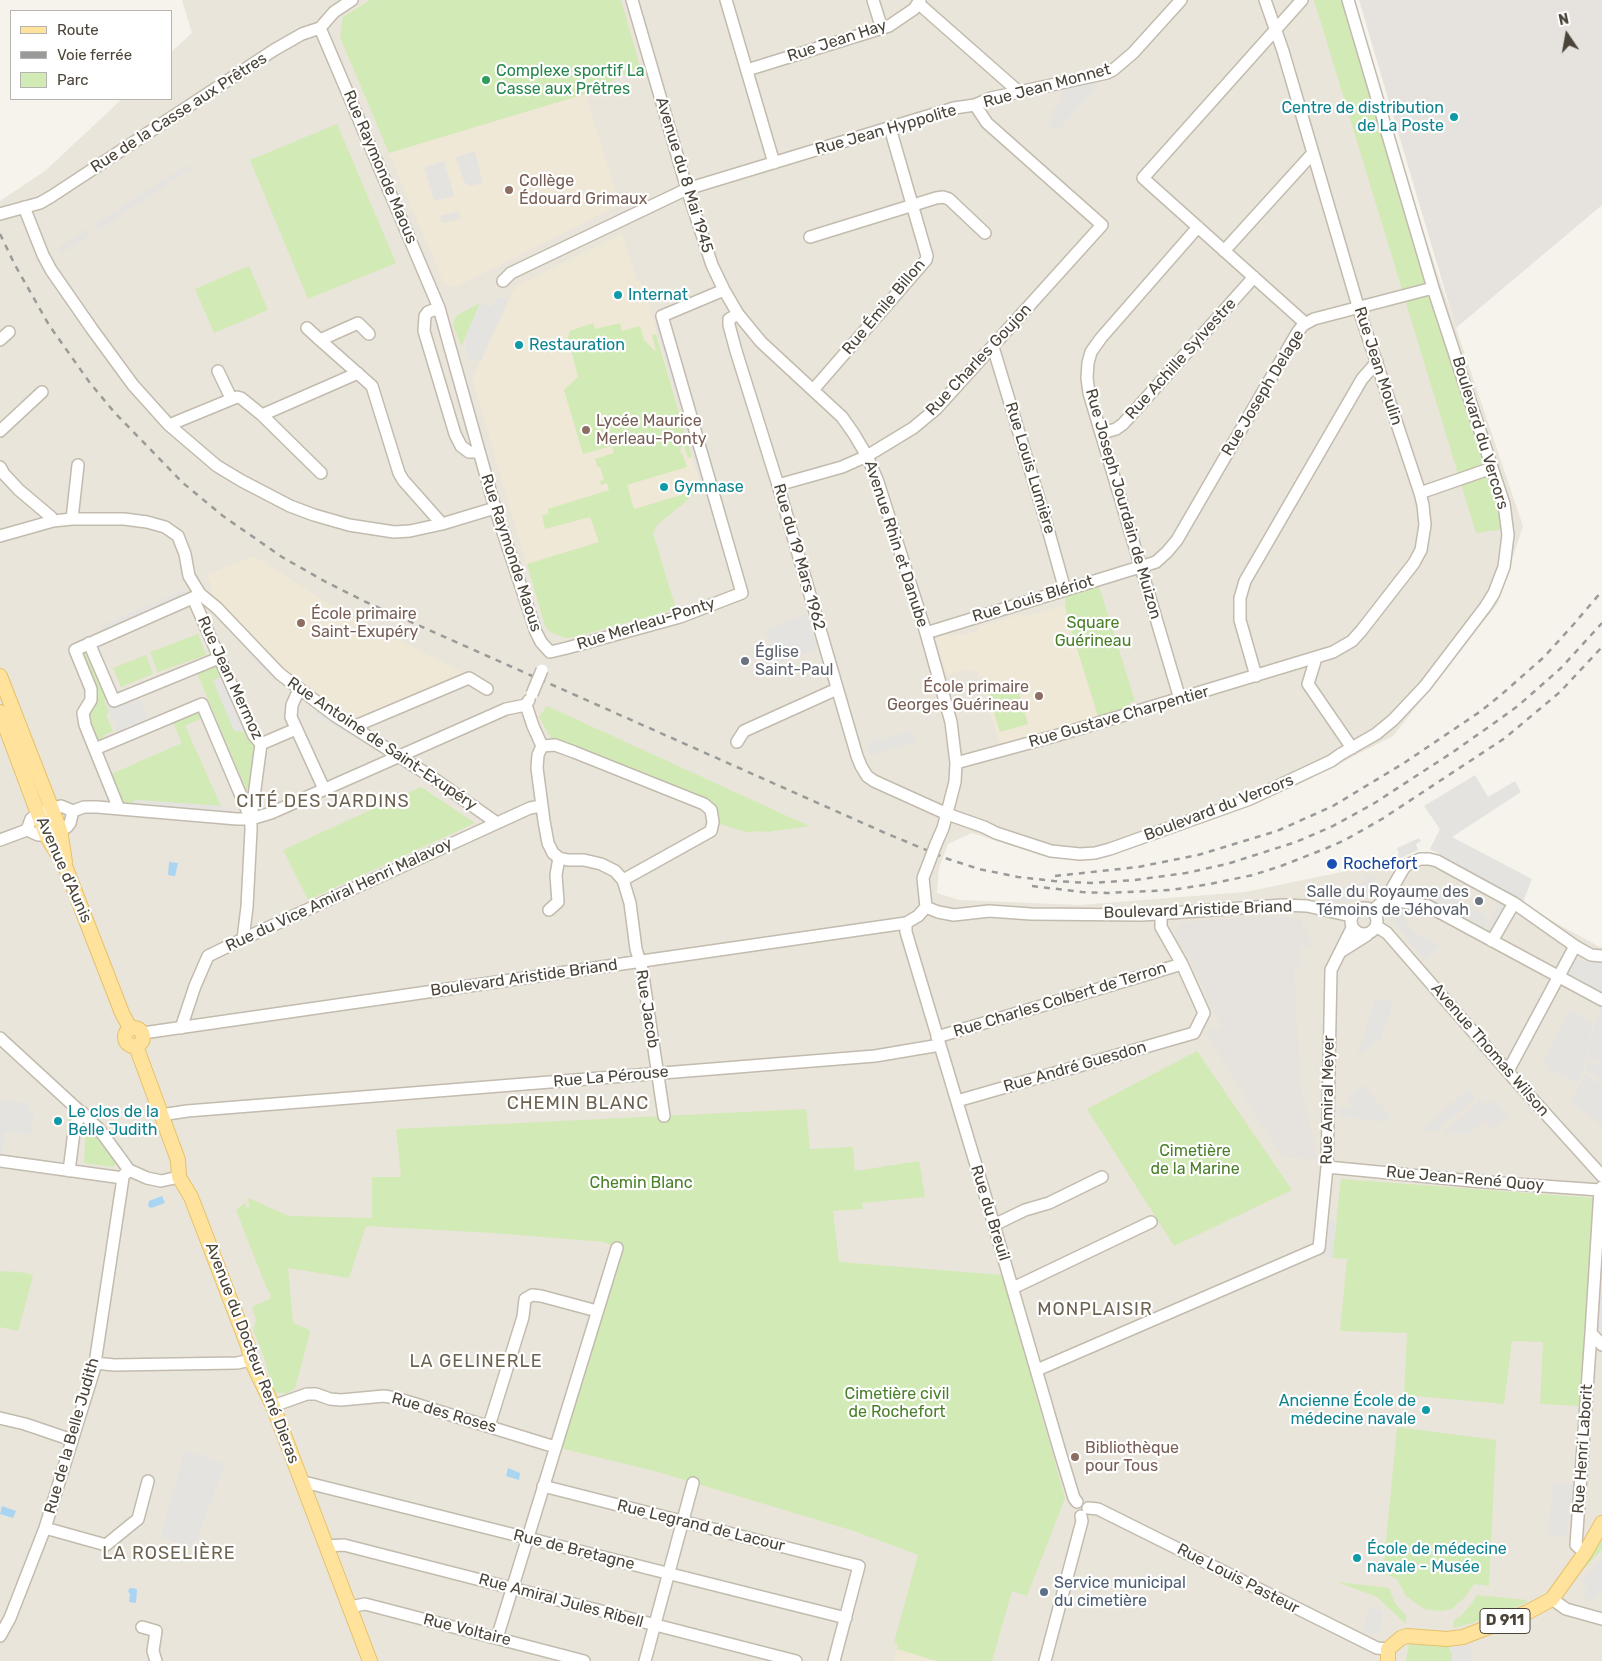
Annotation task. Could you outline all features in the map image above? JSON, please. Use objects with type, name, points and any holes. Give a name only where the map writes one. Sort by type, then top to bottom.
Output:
[{"type":"main road","name":"Avenue d'Aunis","points":[[0,676],[44,810]]},
{"type":"main road","name":"Avenue d'Aunis","points":[[0,712],[53,832],[122,1013],[136,1036]]},
{"type":"main road","name":"Avenue du Docteur René Dieras","points":[[136,1036],[161,1115],[178,1160],[179,1177],[191,1196],[248,1346],[251,1360],[273,1406],[370,1661]]},
{"type":"main road","name":"D 911","points":[[1388,1655],[1401,1638],[1408,1636],[1447,1640],[1463,1637],[1528,1612],[1552,1599],[1585,1553],[1602,1523]]},
{"type":"street","name":"Rue de la Casse aux Prêtres","points":[[0,214],[40,203],[73,183],[274,50],[302,34],[320,28],[334,12],[352,0]]},
{"type":"street","name":"Avenue du 8 Mai 1945","points":[[632,0],[687,189],[712,265],[724,290]]},
{"type":"street","points":[[726,0],[774,163]]},
{"type":"street","points":[[873,0],[882,29]]},
{"type":"street","name":"Rue Jean Monnet","points":[[975,105],[991,98],[1107,73],[1113,70],[1133,53],[1181,0]]},
{"type":"street","name":"Rue Jean Moulin","points":[[1264,0],[1276,30],[1359,307],[1420,493],[1425,525],[1421,550],[1414,564],[1361,631],[1352,640],[1333,652],[1281,669]]},
{"type":"street","points":[[1302,0],[1143,178],[1305,323]]},
{"type":"street","name":"Boulevard du Vercors","points":[[947,814],[1051,851],[1080,854],[1110,849],[1264,794],[1331,761],[1376,734],[1393,720],[1407,706],[1486,606],[1494,593],[1504,567],[1508,535],[1504,504],[1433,288],[1348,0]]},
{"type":"street","points":[[919,2],[1020,92]]},
{"type":"street","name":"Rue Jean Hay","points":[[747,70],[882,29],[914,9],[919,2]]},
{"type":"street","name":"Rue Raymonde Maous","points":[[320,28],[439,308],[495,508],[536,632],[541,642],[550,652]]},
{"type":"street","name":"Rue Jean Hyppolite","points":[[503,281],[511,274],[687,189],[954,108],[975,105],[987,123],[1102,225]]},
{"type":"street","name":"Rue Émile Billon","points":[[813,390],[926,260],[927,252],[890,128]]},
{"type":"street","points":[[1224,251],[1313,153]]},
{"type":"street","points":[[810,237],[943,197],[949,200],[985,233]]},
{"type":"street","points":[[24,207],[51,270],[133,384],[170,425],[218,466],[268,495],[314,515],[349,525],[394,532],[410,531],[442,524],[495,508]]},
{"type":"street","name":"Rue Charles Goujon","points":[[778,485],[842,467],[867,456],[913,428],[936,409],[1102,225]]},
{"type":"street","name":"Rue Joseph Jourdain de Muizon","points":[[1180,699],[1089,393],[1087,378],[1088,363],[1092,352],[1101,338],[1198,227]]},
{"type":"street","name":"Rue Achille Sylvestre","points":[[1102,433],[1116,429],[1123,424],[1254,277]]},
{"type":"street","name":"Rue Joseph Delage","points":[[1142,567],[1156,562],[1177,540],[1297,333],[1305,323],[1433,288]]},
{"type":"street","name":"Avenue Rhin et Danube","points":[[724,290],[738,314],[761,342],[842,417],[867,456],[878,482],[926,633],[951,722],[956,763],[955,782],[947,814],[925,872],[923,886],[926,907]]},
{"type":"street","name":"Rue Merleau-Ponty","points":[[550,652],[680,617],[742,593],[662,316],[724,290]]},
{"type":"street","name":"Rue Raymonde Maous","points":[[439,308],[428,312],[425,316],[424,331],[455,434],[461,446],[469,452],[478,452]]},
{"type":"street","name":"Rue du 19 Mars 1962","points":[[738,314],[730,319],[728,325],[778,485],[861,766],[868,776],[874,780],[947,814]]},
{"type":"street","points":[[320,340],[358,324],[369,334]]},
{"type":"street","points":[[307,328],[374,389],[396,464],[403,480],[442,524]]},
{"type":"street","points":[[0,340],[9,332]]},
{"type":"street","name":"Rue Louis Lumière","points":[[993,346],[1065,590]]},
{"type":"street","points":[[1256,676],[1240,620],[1240,598],[1245,581],[1362,379],[1377,362]]},
{"type":"street","points":[[218,370],[231,398]]},
{"type":"street","points":[[262,415],[358,373]]},
{"type":"street","points":[[0,431],[42,392]]},
{"type":"street","points":[[170,425],[236,396],[262,415],[321,473]]},
{"type":"street","points":[[72,519],[78,464]]},
{"type":"street","points":[[0,467],[19,490],[51,517],[53,521]]},
{"type":"street","points":[[1420,493],[1492,468]]},
{"type":"street","name":"Rue Antoine de Saint-Exupéry","points":[[0,536],[53,521],[72,519],[124,519],[165,527],[178,536],[185,554],[196,596],[223,614],[280,674],[300,690],[497,823]]},
{"type":"street","name":"Rue Louis Blériot","points":[[926,633],[1142,567]]},
{"type":"street","points":[[119,809],[85,725],[83,713],[91,700],[91,689],[74,650],[196,596]]},
{"type":"street","name":"Rue Jean Mermoz","points":[[196,596],[219,658],[254,736],[261,744],[251,819],[247,907],[243,939]]},
{"type":"street","points":[[89,643],[114,700],[219,658]]},
{"type":"street","points":[[542,746],[556,745],[704,804],[711,810],[713,822],[711,831],[624,880],[615,871],[601,864],[584,860],[559,858],[552,853],[548,843],[541,806],[537,768],[538,756],[542,746],[526,705],[550,652]]},
{"type":"street","points":[[1316,658],[1308,684],[1352,748]]},
{"type":"street","name":"Rue Gustave Charpentier","points":[[956,763],[1055,736],[1281,669]]},
{"type":"street","points":[[354,727],[469,678],[486,689]]},
{"type":"street","points":[[738,742],[744,731],[837,689]]},
{"type":"street","points":[[300,690],[292,705],[291,717],[324,789]]},
{"type":"street","points":[[94,749],[202,704],[251,819]]},
{"type":"street","points":[[27,830],[31,819],[44,810],[61,806],[72,811],[84,807],[97,807],[251,819],[270,813],[401,757],[506,709],[526,705]]},
{"type":"street","points":[[261,744],[296,729]]},
{"type":"street","name":"Rue du Vice Amiral Henri Malavoy","points":[[182,1028],[195,986],[208,956],[530,808],[541,806]]},
{"type":"street","points":[[0,840],[27,830],[38,835],[66,827],[70,823],[72,811]]},
{"type":"street","points":[[549,910],[558,902],[556,875],[559,858]]},
{"type":"street","points":[[1372,911],[1386,899],[1405,866],[1420,859],[1429,859],[1437,861],[1514,903],[1591,955],[1602,956]]},
{"type":"street","name":"Rue Jacob","points":[[624,880],[630,903],[639,962],[642,969],[664,1116]]},
{"type":"street","points":[[1386,899],[1428,906],[1602,1000]]},
{"type":"street","points":[[1492,941],[1514,903]]},
{"type":"street","name":"Boulevard Aristide Briand","points":[[926,907],[938,912],[954,915],[989,910],[1040,914],[1160,914],[1283,905],[1306,906],[1351,916]]},
{"type":"street","points":[[906,923],[918,916],[926,907]]},
{"type":"street","points":[[1340,952],[1374,930],[1376,926],[1376,918],[1372,911],[1360,909],[1351,916],[1350,924],[1358,934],[1367,934]]},
{"type":"street","points":[[1160,914],[1161,927],[1182,964]]},
{"type":"street","name":"Boulevard Aristide Briand","points":[[136,1036],[906,923]]},
{"type":"street","name":"Rue du Breuil","points":[[906,923],[906,932],[1013,1288],[1060,1452],[1074,1498],[1077,1502],[1074,1504],[1073,1509],[1076,1514],[1085,1512]]},
{"type":"street","name":"Avenue Thomas Wilson","points":[[1376,926],[1387,933],[1602,1176]]},
{"type":"street","name":"Rue Amiral Meyer","points":[[1037,1370],[1319,1248],[1327,1167],[1331,970],[1352,928]]},
{"type":"street","points":[[1508,1071],[1575,946]]},
{"type":"street","name":"Rue André Guesdon","points":[[957,1100],[1194,1033],[1204,1013],[1182,964]]},
{"type":"street","name":"Rue Charles Colbert de Terron","points":[[939,1041],[1182,964]]},
{"type":"street","points":[[0,1038],[99,1129],[126,1174]]},
{"type":"street","name":"Rue La Pérouse","points":[[161,1115],[875,1056],[939,1041]]},
{"type":"street","points":[[69,1171],[75,1124],[83,1113]]},
{"type":"street","points":[[0,1161],[69,1171],[126,1174],[161,1181],[179,1177]]},
{"type":"street","name":"Rue Jean-René Quoy","points":[[1327,1167],[1472,1181],[1601,1189]]},
{"type":"street","name":"Rue de la Belle Judith","points":[[0,1636],[10,1618],[45,1528],[95,1363],[126,1174]]},
{"type":"street","points":[[994,1225],[1025,1210],[1049,1203],[1102,1177]]},
{"type":"street","name":"Rue Henri Laborit","points":[[1585,1553],[1576,1545],[1601,1189]]},
{"type":"street","points":[[1013,1288],[1152,1222]]},
{"type":"street","points":[[497,1638],[617,1248]]},
{"type":"street","points":[[489,1426],[523,1316],[525,1299],[532,1295],[541,1296],[597,1311]]},
{"type":"street","points":[[1591,1333],[1602,1345]]},
{"type":"street","points":[[95,1363],[114,1365],[237,1363],[251,1360]]},
{"type":"street","name":"Rue des Roses","points":[[273,1406],[307,1394],[316,1394],[330,1399],[341,1400],[384,1396],[555,1446]]},
{"type":"street","points":[[0,1418],[26,1424],[72,1440]]},
{"type":"street","points":[[45,1528],[106,1545],[138,1519],[148,1481]]},
{"type":"street","name":"Rue de Bretagne","points":[[302,1483],[846,1618]]},
{"type":"street","points":[[645,1661],[693,1483]]},
{"type":"street","name":"Rue Legrand de Lacour","points":[[543,1486],[859,1566],[846,1618]]},
{"type":"street","name":"Rue Louis Pasteur","points":[[1085,1512],[1098,1509],[1388,1655]]},
{"type":"street","points":[[1045,1661],[1085,1512]]},
{"type":"street","name":"Rue Amiral Jules Ribell","points":[[326,1546],[344,1544],[796,1661]]},
{"type":"street","points":[[1552,1599],[1566,1609],[1602,1619]]},
{"type":"street","name":"Rue Voltaire","points":[[350,1607],[366,1604],[584,1661]]},
{"type":"street","points":[[834,1661],[846,1618]]},
{"type":"street","points":[[142,1627],[156,1631],[153,1651],[156,1661]]},
{"type":"shaded area","points":[[182,0],[1345,0],[1523,526],[1498,603],[1393,736],[1298,785],[1097,860],[1044,856],[972,833],[948,844],[939,868],[937,893],[959,900],[1080,905],[1245,892],[1419,856],[1436,858],[1602,947],[1602,1661],[0,1661],[0,201],[45,171],[121,100],[172,100],[172,51],[192,33]]},
{"type":"shaded area","points":[[1359,0],[1602,0],[1602,205],[1456,328]]},
{"type":"shaded area","points":[[1097,75],[1097,86],[1056,132],[1048,124],[1055,116],[1051,113],[1062,100],[1060,83]]},
{"type":"shaded area","name":"Collège Édouard Grimaux","points":[[585,94],[620,205],[456,287],[443,282],[389,153]]},
{"type":"shaded area","points":[[475,151],[483,183],[471,186],[464,182],[456,157]]},
{"type":"shaded area","points":[[444,161],[454,196],[434,201],[424,167]]},
{"type":"shaded area","points":[[187,165],[192,168],[98,230],[96,223]]},
{"type":"shaded area","points":[[459,211],[461,219],[442,223],[440,216]]},
{"type":"shaded area","points":[[87,229],[91,234],[61,254],[59,247]]},
{"type":"shaded area","name":"Lycée Maurice Merleau-Ponty","points":[[622,234],[637,280],[642,285],[651,312],[702,490],[693,494],[657,525],[653,533],[676,609],[575,637],[565,638],[550,632],[545,626],[473,383],[473,377],[513,291],[518,285]]},
{"type":"shaded area","points":[[496,298],[509,298],[481,360],[468,359],[465,339],[480,303],[491,308]]},
{"type":"shaded area","points":[[664,323],[711,485],[702,489],[655,325]]},
{"type":"shaded area","name":"École primaire Saint-Exupéry","points":[[254,556],[334,607],[466,674],[362,719],[352,718],[288,674],[215,601],[207,575]]},
{"type":"shaded area","points":[[184,590],[193,598],[100,638],[102,625]]},
{"type":"shaded area","name":"École primaire Georges Guérineau","points":[[1065,605],[1098,716],[1000,745],[978,672],[966,670],[947,675],[935,634],[948,631],[950,637],[960,634],[961,636],[979,630],[979,627],[1022,614],[1023,617]]},
{"type":"shaded area","points":[[806,613],[817,649],[779,664],[765,631]]},
{"type":"shaded area","points":[[253,646],[283,677],[275,681],[247,653]]},
{"type":"shaded area","points":[[227,675],[251,730],[234,731],[213,680]]},
{"type":"shaded area","points":[[137,691],[147,719],[119,733],[104,700]]},
{"type":"shaded area","points":[[321,705],[363,733],[357,739],[315,714]]},
{"type":"shaded area","points":[[913,731],[916,742],[870,755],[867,743]]},
{"type":"shaded area","points":[[1475,775],[1488,797],[1515,781],[1521,792],[1452,837],[1532,879],[1523,902],[1430,849],[1440,829],[1424,806]]},
{"type":"shaded area","points":[[135,800],[221,806],[231,809],[237,819],[130,812]]},
{"type":"shaded area","points":[[1419,838],[1421,841],[1416,844],[1418,850],[1390,863],[1388,859],[1399,854],[1397,848]]},
{"type":"shaded area","points":[[1375,855],[1379,864],[1365,870],[1361,862]]},
{"type":"shaded area","points":[[1368,875],[1375,878],[1369,889],[1351,902],[1337,903],[1324,901],[1328,892],[1341,894],[1339,889],[1356,882],[1360,887]]},
{"type":"shaded area","points":[[1439,889],[1483,913],[1482,915],[1489,919],[1484,928],[1433,901]]},
{"type":"shaded area","points":[[1500,902],[1506,905],[1492,933],[1485,930]]},
{"type":"shaded area","points":[[1391,907],[1397,909],[1414,932],[1441,946],[1424,960],[1388,915]]},
{"type":"shaded area","points":[[1280,915],[1301,920],[1314,948],[1311,949],[1311,945],[1300,947],[1301,968],[1294,968],[1301,1092],[1318,1160],[1282,1157],[1205,1031],[1213,1027],[1214,1031],[1221,1027],[1188,955],[1174,935],[1179,922]]},
{"type":"shaded area","points":[[1575,959],[1602,963],[1602,993],[1567,974]]},
{"type":"shaded area","points":[[1375,1000],[1394,1001],[1381,1039],[1357,1056]]},
{"type":"shaded area","points":[[1569,1010],[1593,1022],[1583,1071],[1577,1083],[1548,1069],[1550,1066],[1543,1063]]},
{"type":"shaded area","points":[[1600,1010],[1602,1011],[1602,1062],[1587,1060]]},
{"type":"shaded area","points":[[1587,1062],[1602,1064],[1602,1083],[1585,1069]]},
{"type":"shaded area","points":[[1585,1074],[1602,1086],[1602,1126],[1571,1102]]},
{"type":"shaded area","points":[[1363,1085],[1392,1118],[1379,1122],[1338,1116],[1339,1107],[1354,1108],[1347,1099]]},
{"type":"shaded area","points":[[1469,1089],[1476,1098],[1436,1131],[1421,1130]]},
{"type":"shaded area","points":[[1494,1099],[1508,1116],[1492,1129],[1484,1121],[1469,1134],[1442,1133],[1481,1100],[1486,1105]]},
{"type":"shaded area","points":[[0,1100],[28,1103],[27,1110],[34,1111],[31,1135],[5,1132],[2,1155],[0,1155]]},
{"type":"shaded area","points":[[1322,1220],[1337,1221],[1332,1258],[1318,1256]]},
{"type":"shaded area","points":[[1600,1288],[1602,1290],[1602,1339],[1596,1332]]},
{"type":"shaded area","points":[[1585,1342],[1576,1521],[1570,1518]]},
{"type":"shaded area","points":[[184,1450],[225,1464],[193,1549],[161,1538]]},
{"type":"shaded area","points":[[1553,1482],[1572,1484],[1567,1537],[1548,1535]]},
{"type":"shaded area","points":[[1602,1559],[1602,1591],[1592,1601],[1582,1596],[1587,1585],[1582,1579]]},
{"type":"shaded area","points":[[1370,1608],[1379,1609],[1383,1612],[1379,1633],[1362,1634],[1366,1617]]},
{"type":"shaded area","points":[[1472,1645],[1472,1661],[1452,1661],[1452,1652],[1448,1647]]},
{"type":"shaded area","points":[[897,1649],[914,1654],[937,1661],[893,1661]]},
{"type":"green space","name":"Complexe sportif La Casse aux Prêtres","points":[[370,0],[621,0],[640,67],[585,94],[389,153],[340,37],[343,17]]},
{"type":"green space","points":[[1314,0],[1343,0],[1504,529],[1476,533]]},
{"type":"green space","points":[[337,124],[396,263],[308,299],[250,160]]},
{"type":"green space","points":[[249,266],[268,310],[214,333],[195,289]]},
{"type":"green space","points":[[480,303],[461,345],[453,325],[456,316]]},
{"type":"green space","points":[[593,323],[595,329],[620,323],[622,331],[640,326],[644,340],[656,352],[652,335],[656,334],[692,457],[688,458],[683,443],[679,454],[682,452],[687,467],[627,485],[634,509],[702,489],[693,494],[657,525],[653,533],[676,609],[575,637],[565,638],[550,632],[545,626],[527,564],[599,542],[590,517],[545,529],[542,515],[548,514],[548,509],[609,490],[607,483],[601,485],[600,481],[604,480],[595,459],[614,453],[612,446],[583,454],[564,390],[578,377],[568,337],[570,331]]},
{"type":"green space","name":"Square Guérineau","points":[[1099,586],[1135,701],[1130,703],[1130,706],[1098,716],[1065,605],[1066,596]]},
{"type":"green space","points":[[198,634],[206,655],[158,672],[150,652]]},
{"type":"green space","points":[[86,649],[110,698],[105,701],[109,712],[106,715],[113,731],[104,735],[100,742],[96,741],[86,718],[90,708],[79,652]]},
{"type":"green space","points":[[146,655],[153,674],[121,687],[113,668]]},
{"type":"green space","points":[[216,665],[221,677],[213,680],[234,731],[245,732],[256,751],[249,797],[197,673]]},
{"type":"green space","points":[[1015,681],[1028,724],[1000,732],[987,690]]},
{"type":"green space","points":[[547,706],[809,826],[768,832],[746,832],[713,822],[711,810],[555,745],[539,717]]},
{"type":"green space","points":[[197,710],[202,718],[185,726],[221,806],[135,800],[133,806],[121,804],[109,775],[182,743],[172,720]]},
{"type":"green space","points":[[421,787],[475,823],[308,900],[283,850]]},
{"type":"green space","name":"Cimetière de la Marine","points":[[1197,1051],[1292,1190],[1174,1246],[1087,1109]]},
{"type":"green space","name":"Cimetière civil de Rochefort","points":[[806,1109],[810,1149],[853,1147],[855,1171],[919,1161],[925,1197],[862,1203],[863,1209],[833,1211],[839,1262],[1002,1275],[1065,1498],[1027,1596],[1012,1591],[992,1661],[937,1661],[897,1649],[898,1644],[894,1643],[918,1555],[854,1531],[658,1472],[560,1448],[617,1248],[604,1242],[493,1233],[366,1226],[349,1278],[288,1268],[293,1323],[310,1330],[310,1333],[295,1388],[287,1393],[277,1393],[273,1390],[264,1357],[253,1330],[256,1320],[252,1307],[270,1299],[271,1295],[266,1287],[236,1210],[245,1203],[247,1208],[249,1207],[248,1198],[289,1216],[372,1218],[372,1177],[401,1177],[396,1129]]},
{"type":"green space","points":[[86,1125],[98,1134],[116,1163],[113,1167],[84,1163]]},
{"type":"green space","points":[[1341,1179],[1594,1198],[1580,1406],[1540,1404],[1543,1342],[1512,1341],[1504,1404],[1404,1395],[1407,1333],[1340,1331],[1347,1259],[1332,1258]]},
{"type":"green space","points":[[3,1271],[28,1273],[33,1276],[18,1331],[0,1327],[0,1273]]},
{"type":"green space","points":[[1397,1427],[1496,1440],[1489,1586],[1474,1584],[1466,1596],[1452,1609],[1441,1611],[1424,1609],[1406,1596],[1397,1579],[1383,1573]]},
{"type":"green space","points":[[1602,1536],[1602,1549],[1584,1569]]},
{"type":"green space","points":[[1337,1582],[1389,1588],[1395,1603],[1406,1616],[1406,1624],[1377,1597]]},
{"type":"green space","points":[[1477,1595],[1527,1600],[1526,1603],[1453,1628],[1454,1620],[1461,1616]]},
{"type":"green space","points":[[1409,1644],[1448,1647],[1452,1652],[1452,1661],[1406,1661]]},
{"type":"water","points":[[169,862],[178,863],[175,876],[168,875]]},
{"type":"water","points":[[162,1196],[165,1203],[151,1208],[148,1206],[149,1201]]},
{"type":"water","points":[[508,1468],[520,1473],[519,1480],[506,1476]]},
{"type":"water","points":[[2,1506],[16,1511],[13,1518],[0,1514]]},
{"type":"water","points":[[130,1588],[137,1589],[136,1603],[129,1602],[130,1594],[128,1591]]},
{"type":"railway","points":[[0,234],[49,325],[90,383],[115,413],[183,483],[223,516],[282,557],[366,602],[883,832],[948,859],[979,869],[1018,877],[1054,881],[1091,883],[1135,880],[1186,873],[1227,864],[1296,842],[1333,826],[1373,804],[1500,719],[1561,668],[1602,623]]},
{"type":"railway","points":[[1055,876],[1138,867],[1198,855],[1277,831],[1333,806],[1404,763],[1481,711],[1544,657],[1602,591]]},
{"type":"railway","points":[[1032,886],[1107,893],[1171,890],[1253,875],[1327,848],[1382,819],[1505,738],[1560,692],[1602,647]]},
{"type":"place","name":"Complexe sportif La Casse aux Prêtres","points":[[486,80]]},
{"type":"place","name":"Centre de distribution de La Poste","points":[[1454,117]]},
{"type":"place","name":"Collège Édouard Grimaux","points":[[509,190]]},
{"type":"place","name":"Internat","points":[[618,295]]},
{"type":"place","name":"Restauration","points":[[519,345]]},
{"type":"place","name":"Lycée Maurice Merleau-Ponty","points":[[586,430]]},
{"type":"place","name":"Gymnase","points":[[664,487]]},
{"type":"place","name":"École primaire Saint-Exupéry","points":[[301,623]]},
{"type":"place","name":"Église Saint-Paul","points":[[745,661]]},
{"type":"place","name":"École primaire Georges Guérineau","points":[[1039,696]]},
{"type":"place","name":"Rochefort","points":[[1332,864]]},
{"type":"place","name":"Salle du Royaume des Témoins de Jéhovah","points":[[1479,901]]},
{"type":"place","name":"Le clos de la Belle Judith","points":[[58,1121]]},
{"type":"place","name":"Ancienne École de médecine navale","points":[[1426,1410]]},
{"type":"place","name":"Bibliothèque pour Tous","points":[[1075,1457]]},
{"type":"place","name":"École de médecine navale - Musée","points":[[1357,1558]]},
{"type":"place","name":"Service municipal du cimetière","points":[[1044,1592]]},
{"type":"district","name":"CITÉ DES JARDINS","points":[[323,802]]},
{"type":"district","name":"CHEMIN BLANC","points":[[578,1104]]},
{"type":"district","name":"MONPLAISIR","points":[[1095,1310]]},
{"type":"district","name":"LA GELINERLE","points":[[476,1362]]},
{"type":"district","name":"LA ROSELIÈRE","points":[[169,1554]]},
{"type":"park label","name":"Chemin Blanc","points":[[641,1183]]}]
